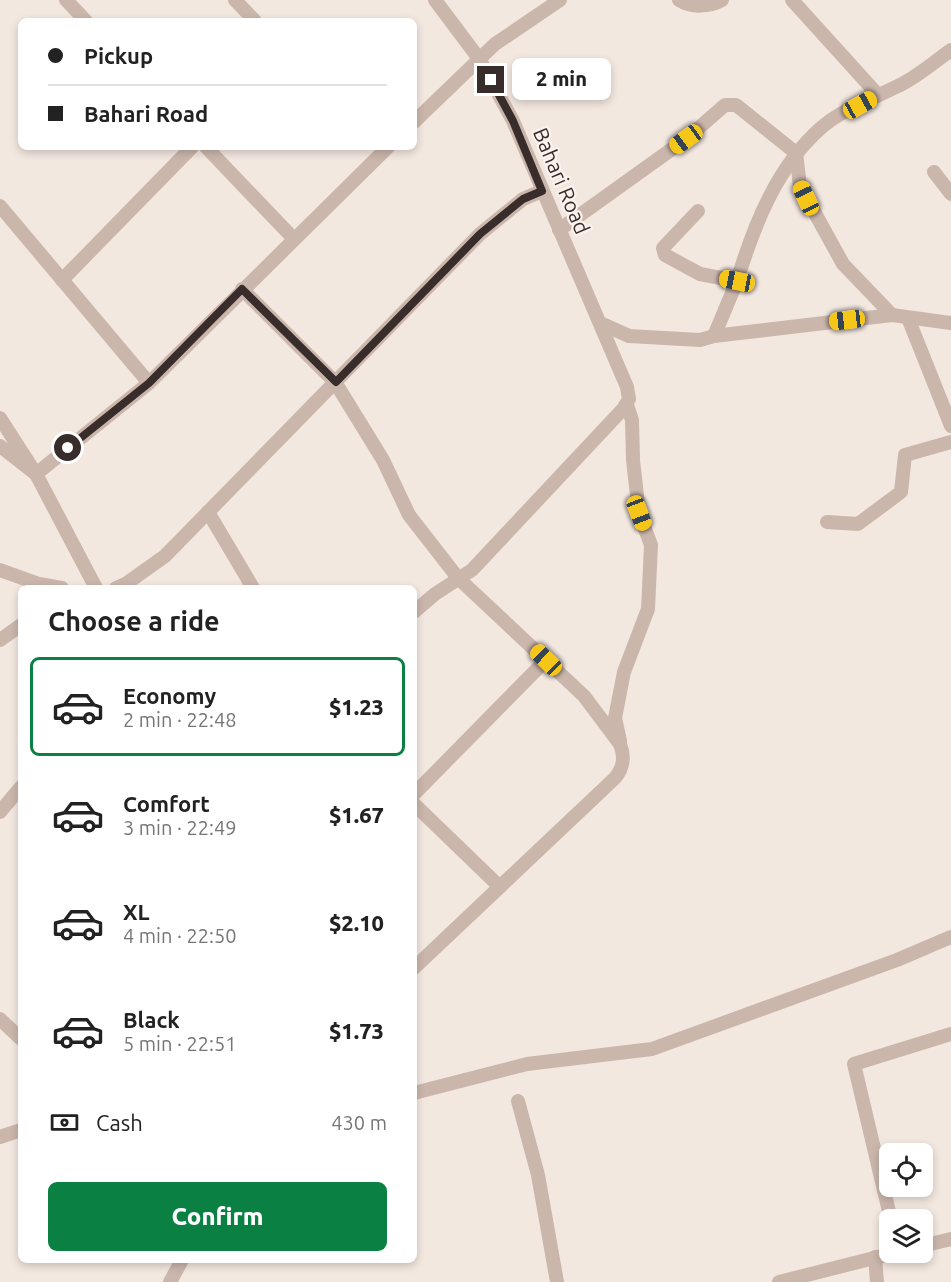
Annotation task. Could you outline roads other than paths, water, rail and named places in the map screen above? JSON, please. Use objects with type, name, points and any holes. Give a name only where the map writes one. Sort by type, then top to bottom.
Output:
[{"type":"street","points":[[66,0],[83,18]]},
{"type":"street","points":[[235,0],[252,18]]},
{"type":"street","name":"Bahari Road","points":[[417,965],[615,778],[624,762],[615,718],[624,672],[648,609],[651,545],[639,513],[633,460],[632,420],[627,405],[629,399],[627,387],[513,121],[480,60],[435,0]]},
{"type":"street","points":[[417,119],[495,44],[560,0]]},
{"type":"street","points":[[679,0],[686,5],[714,4],[722,0]]},
{"type":"street","points":[[792,0],[878,95]]},
{"type":"street","points":[[714,336],[737,281],[751,237],[780,176],[796,153],[823,126],[878,95],[901,85],[951,50]]},
{"type":"street","points":[[559,230],[686,139],[729,103],[736,105],[796,153],[801,186],[843,264],[892,315]]},
{"type":"street","points":[[62,280],[189,150]]},
{"type":"street","points":[[209,150],[293,238]]},
{"type":"street","points":[[36,474],[149,383],[380,150]]},
{"type":"street","points":[[934,172],[951,194]]},
{"type":"street","points":[[123,585],[165,556],[480,234],[523,199],[542,191]]},
{"type":"street","points":[[0,207],[149,383]]},
{"type":"street","points":[[698,212],[663,248],[665,255],[700,274],[737,281]]},
{"type":"street","points":[[242,289],[336,382],[383,460],[409,516],[458,578],[584,696],[620,744]]},
{"type":"street","points":[[600,323],[629,336],[700,340],[714,336],[892,315],[951,323]]},
{"type":"street","points":[[908,318],[951,426]]},
{"type":"street","points":[[417,609],[435,594],[472,570],[627,405]]},
{"type":"street","points":[[0,418],[36,474],[94,585]]},
{"type":"street","points":[[827,522],[858,524],[901,492],[905,455],[951,442]]},
{"type":"street","points":[[0,447],[36,474]]},
{"type":"street","points":[[208,512],[251,585]]},
{"type":"street","points":[[0,570],[45,585]]},
{"type":"street","points":[[417,595],[435,594]]},
{"type":"street","points":[[0,640],[18,627]]},
{"type":"street","points":[[417,791],[546,660]]},
{"type":"street","points":[[0,812],[18,791]]},
{"type":"street","points":[[417,807],[500,887]]},
{"type":"street","points":[[417,1092],[527,1064],[652,1049],[897,960],[951,937]]},
{"type":"street","points":[[0,1019],[18,1036]]},
{"type":"street","points":[[888,1209],[854,1064],[951,1034]]},
{"type":"street","points":[[518,1101],[538,1175],[557,1282]]},
{"type":"street","points":[[0,1137],[18,1131]]},
{"type":"street","points":[[933,1243],[951,1239]]},
{"type":"street","points":[[779,1282],[879,1256]]},
{"type":"street","points":[[875,1257],[877,1282]]},
{"type":"street","points":[[170,1282],[180,1263]]}]
